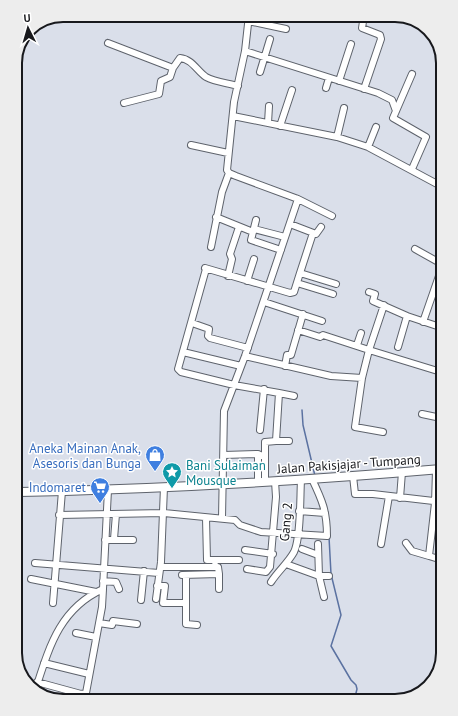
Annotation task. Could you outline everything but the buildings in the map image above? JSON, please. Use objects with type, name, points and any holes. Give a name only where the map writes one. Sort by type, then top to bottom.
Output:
[{"type":"main road","name":"Jalan Pakisjajar - Tumpang","points":[[22,492],[108,490],[301,480],[436,469]]},
{"type":"street","points":[[249,22],[245,51],[238,86],[236,117],[226,167],[229,173],[298,200],[332,216]]},
{"type":"street","points":[[262,22],[286,29]]},
{"type":"street","points":[[363,22],[362,28],[380,35],[381,39],[364,89]]},
{"type":"street","points":[[260,72],[270,39]]},
{"type":"street","points":[[108,43],[173,68]]},
{"type":"street","points":[[339,81],[346,64],[351,44]]},
{"type":"street","points":[[245,51],[389,97],[396,111]]},
{"type":"street","points":[[124,103],[158,94],[160,80],[170,77],[178,59],[181,58],[193,64],[206,77],[238,86]]},
{"type":"street","points":[[412,74],[393,118],[426,137],[412,169]]},
{"type":"street","points":[[326,88],[329,78]]},
{"type":"street","points":[[280,126],[292,90]]},
{"type":"street","points":[[268,123],[269,106]]},
{"type":"street","points":[[337,137],[344,108]]},
{"type":"street","points":[[236,117],[337,137],[368,147],[412,169],[436,183]]},
{"type":"street","points":[[368,147],[376,127]]},
{"type":"street","points":[[192,145],[228,153]]},
{"type":"street","points":[[236,176],[239,169]]},
{"type":"street","points":[[210,247],[216,217],[229,173]]},
{"type":"street","points":[[222,518],[224,411],[248,348],[298,200]]},
{"type":"street","points":[[216,217],[239,227],[285,237]]},
{"type":"street","points":[[256,220],[251,240],[281,250]]},
{"type":"street","points":[[290,224],[313,233],[318,233],[321,227]]},
{"type":"street","points":[[228,276],[232,259],[230,254],[239,227]]},
{"type":"street","points":[[294,396],[264,389],[234,385],[179,371],[178,367],[192,323],[206,269],[292,293],[297,283],[313,233]]},
{"type":"street","points":[[415,249],[436,262]]},
{"type":"street","points":[[247,281],[254,259]]},
{"type":"street","points":[[300,273],[336,284]]},
{"type":"street","points":[[297,283],[333,294]]},
{"type":"street","points":[[423,322],[436,285]]},
{"type":"street","points":[[369,292],[375,294],[373,301],[436,327]]},
{"type":"street","points":[[264,302],[322,321]]},
{"type":"street","points":[[383,432],[355,427],[362,378],[369,350],[384,306]]},
{"type":"street","points":[[285,366],[287,355],[291,355],[303,314]]},
{"type":"street","points":[[398,347],[407,316]]},
{"type":"street","points":[[192,323],[209,329],[208,336],[210,338],[248,348]]},
{"type":"street","points":[[298,330],[320,336],[323,335],[436,370]]},
{"type":"street","points":[[357,346],[361,334]]},
{"type":"street","points":[[183,352],[241,366]]},
{"type":"street","points":[[245,356],[332,376],[362,378]]},
{"type":"street","points":[[260,430],[264,389]]},
{"type":"street","points":[[276,441],[279,393]]},
{"type":"street","points":[[422,414],[436,417]]},
{"type":"street","points":[[262,482],[266,457],[265,442],[289,440]]},
{"type":"street","points":[[224,455],[258,454],[266,457]]},
{"type":"street","points":[[258,454],[262,482]]},
{"type":"street","points":[[400,498],[402,472]]},
{"type":"street","points":[[353,476],[355,494],[389,496],[436,502]]},
{"type":"street","points":[[59,515],[182,513],[206,518],[235,520],[240,525],[248,528],[274,533],[327,536],[322,496],[314,479]]},
{"type":"street","name":"Gang 2","points":[[271,582],[295,550],[298,534],[301,480]]},
{"type":"street","points":[[247,569],[269,571],[273,554],[275,481]]},
{"type":"street","points":[[156,600],[160,570],[164,513],[164,487]]},
{"type":"street","points":[[103,589],[81,602],[62,621],[37,682],[84,694],[99,623],[103,589],[103,569],[108,514],[108,490]]},
{"type":"street","points":[[53,603],[62,491]]},
{"type":"street","points":[[381,544],[389,496]]},
{"type":"street","points":[[299,511],[325,513]]},
{"type":"street","points":[[114,539],[116,514]]},
{"type":"street","points":[[429,556],[436,514]]},
{"type":"street","points":[[206,518],[207,560],[215,563],[218,567],[219,589]]},
{"type":"street","points":[[106,540],[133,540]]},
{"type":"street","points":[[406,543],[412,551],[436,558]]},
{"type":"street","points":[[318,544],[319,576],[324,597]]},
{"type":"street","points":[[302,549],[318,555]]},
{"type":"street","points":[[245,550],[273,554]]},
{"type":"street","points":[[35,562],[103,569],[144,571],[239,560]]},
{"type":"street","points":[[286,564],[319,576],[329,576]]},
{"type":"street","points":[[142,600],[144,571]]},
{"type":"street","points":[[197,625],[186,625],[184,575],[219,574]]},
{"type":"street","points":[[31,579],[96,592]]},
{"type":"street","points":[[103,581],[116,582],[119,589]]},
{"type":"street","points":[[157,586],[165,586],[163,603],[185,603]]},
{"type":"street","points":[[99,623],[112,625],[113,621],[137,624]]},
{"type":"street","points":[[76,633],[96,637]]},
{"type":"street","points":[[44,663],[89,674]]},
{"type":"waterway","points":[[302,410],[303,425],[315,476]]},
{"type":"waterway","points":[[329,537],[331,574],[341,615],[331,646],[351,680],[356,685],[356,694]]},
{"type":"place","name":"Aneka Mainan Anak, Asesoris dan Bunga","points":[[155,472]]},
{"type":"place","name":"Bani Sulaiman Mousque","points":[[172,489]]},
{"type":"place","name":"Indomaret","points":[[100,504]]}]
